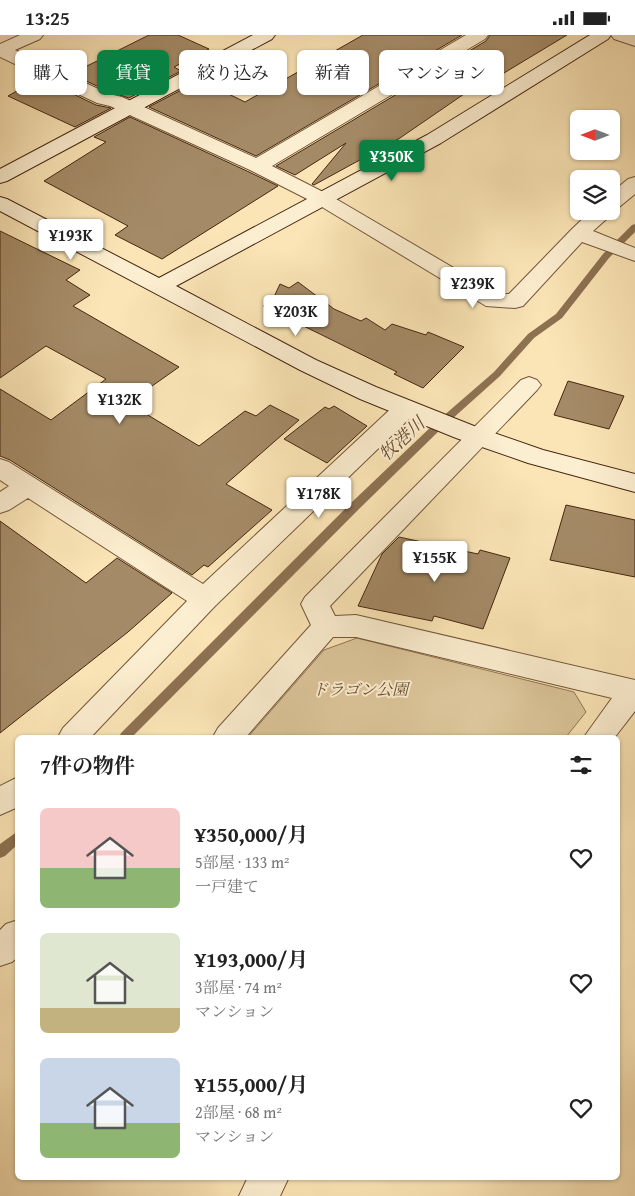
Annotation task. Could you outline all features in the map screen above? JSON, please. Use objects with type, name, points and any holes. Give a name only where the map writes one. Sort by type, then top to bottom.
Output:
[{"type":"street","points":[[0,50],[34,35]]},
{"type":"street","points":[[0,177],[266,35]]},
{"type":"street","points":[[257,166],[479,35]]},
{"type":"street","points":[[158,287],[324,200],[434,139],[602,35]]},
{"type":"street","points":[[620,35],[635,41]]},
{"type":"street","points":[[0,50],[104,99],[129,108],[257,166],[324,200],[494,301],[515,301],[579,233],[594,220]]},
{"type":"street","points":[[620,197],[635,183]]},
{"type":"street","points":[[0,203],[308,365],[414,412],[471,434],[570,466],[635,483]]},
{"type":"street","points":[[579,233],[635,255]]},
{"type":"street","points":[[326,627],[315,604],[471,434],[529,385]]},
{"type":"street","points":[[75,735],[205,599],[414,412]]},
{"type":"street","points":[[0,468],[205,599]]},
{"type":"street","points":[[0,504],[28,486]]},
{"type":"street","points":[[230,735],[326,627],[356,626],[634,692],[601,735]]},
{"type":"street","points":[[0,803],[15,791]]},
{"type":"street","points":[[0,951],[15,938]]},
{"type":"street","points":[[258,1196],[269,1180]]},
{"type":"green space","name":"ドラゴン公園","points":[[357,638],[574,692],[586,712],[568,735],[250,735],[324,650]]},
{"type":"building","points":[[149,35],[178,35],[209,49],[179,50],[179,64],[174,67],[179,70],[179,72],[169,77],[169,50],[119,50]]},
{"type":"building","points":[[363,35],[462,35],[436,50],[379,50],[379,84],[369,90],[369,50],[337,50]]},
{"type":"building","points":[[490,35],[567,35],[504,73],[504,50],[471,50],[486,41]]},
{"type":"building","points":[[97,61],[97,86],[87,81],[87,66]]},
{"type":"building","points":[[297,72],[297,95],[360,95],[256,156],[149,107],[179,91],[179,95],[231,95],[245,102],[257,95],[287,95],[287,78]]},
{"type":"building","points":[[15,92],[15,95],[75,95],[96,105],[111,108],[75,127],[8,96]]},
{"type":"building","points":[[120,95],[135,95],[129,98]]},
{"type":"building","points":[[395,95],[463,95],[400,138],[314,185],[312,184],[346,143],[295,175],[276,166]]},
{"type":"building","points":[[130,117],[278,186],[162,259],[115,235],[128,226],[44,181],[106,142],[94,137]]},
{"type":"building","points":[[0,231],[80,270],[66,280],[90,295],[73,306],[179,367],[128,403],[199,446],[245,411],[256,416],[270,405],[299,420],[226,484],[272,510],[208,567],[204,565],[192,575],[10,460],[0,456],[0,389],[51,420],[106,379],[46,346],[0,378]]},
{"type":"building","points":[[298,282],[334,309],[361,321],[366,318],[385,330],[392,324],[426,335],[428,332],[464,347],[423,388],[394,374],[397,372],[263,306],[273,299],[280,284],[289,288]]},
{"type":"building","points":[[568,381],[624,396],[609,429],[554,415]]},
{"type":"building","points":[[334,406],[367,426],[327,463],[284,439],[325,407],[329,409]]},
{"type":"building","points":[[566,505],[635,520],[635,577],[550,560]]},
{"type":"building","points":[[0,521],[86,583],[117,558],[172,593],[128,632],[0,733]]},
{"type":"building","points":[[399,537],[478,554],[480,550],[510,558],[483,629],[434,616],[432,621],[358,606],[382,554]]},
{"type":"waterway","name":"牧港川","points":[[127,735],[356,505],[438,426],[497,374],[531,336],[559,316],[606,256],[635,227]]},
{"type":"waterway","name":"牧港川","points":[[0,852],[15,839]]}]
